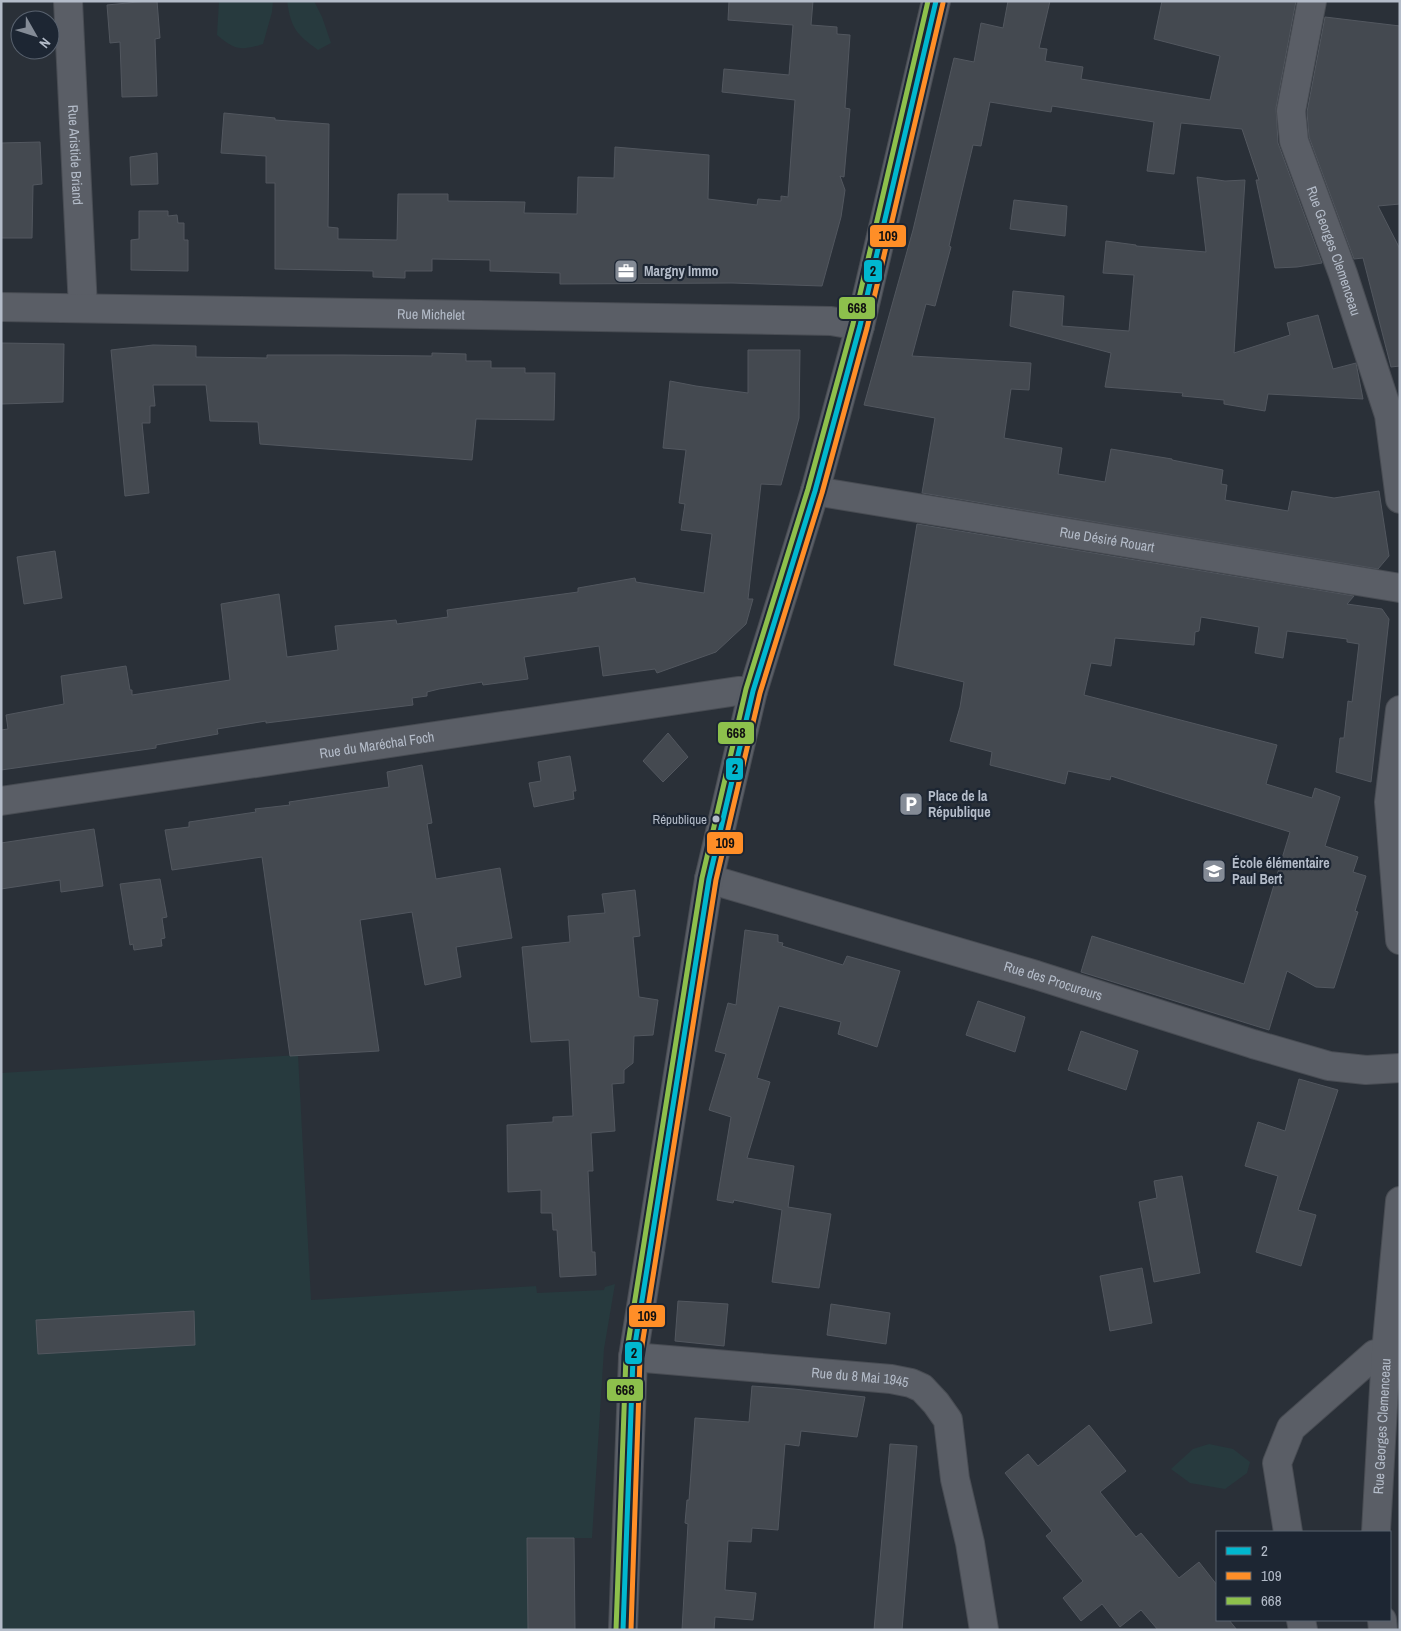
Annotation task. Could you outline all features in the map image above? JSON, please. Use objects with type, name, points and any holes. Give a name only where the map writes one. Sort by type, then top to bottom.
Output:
[{"type":"street","name":"Rue Aristide Briand","points":[[68,1],[83,308]]},
{"type":"street","points":[[623,1630],[633,1357],[709,879],[753,691],[814,491],[860,326],[936,1]]},
{"type":"street","name":"Rue Georges Clemenceau","points":[[1312,1],[1291,111],[1294,141],[1343,274],[1389,415],[1400,499]]},
{"type":"street","name":"Rue Michelet","points":[[1,307],[822,321],[860,326]]},
{"type":"street","name":"Rue Désiré Rouart","points":[[814,491],[1400,588]]},
{"type":"street","name":"Rue du Maréchal Foch","points":[[1,801],[738,691],[753,691]]},
{"type":"street","points":[[1400,710],[1389,802],[1400,940]]},
{"type":"street","name":"Rue des Procureurs","points":[[709,879],[1036,975],[1253,1044],[1329,1066],[1366,1070],[1400,1068]]},
{"type":"street","name":"Rue Georges Clemenceau","points":[[1376,1531],[1386,1352],[1400,1200]]},
{"type":"street","points":[[1288,1531],[1277,1463],[1291,1428],[1375,1354],[1386,1352]]},
{"type":"street","name":"Rue du 8 Mai 1945","points":[[633,1357],[891,1379],[911,1383],[922,1388],[948,1420],[955,1479],[970,1543],[984,1630]]},
{"type":"green space","points":[[219,1],[273,1],[272,12],[263,44],[249,48],[238,48],[217,35]]},
{"type":"green space","points":[[287,1],[314,1],[331,43],[318,50],[304,39],[296,30],[290,18]]},
{"type":"green space","points":[[298,1055],[311,1300],[536,1286],[537,1293],[604,1290],[605,1287],[615,1284],[604,1349],[592,1538],[574,1538],[575,1630],[1,1630],[1,1073]]},
{"type":"green space","points":[[1209,1444],[1233,1449],[1250,1462],[1247,1473],[1225,1489],[1190,1483],[1171,1469],[1193,1449]]},
{"type":"building","points":[[157,1],[160,38],[155,39],[157,96],[122,97],[120,42],[110,43],[107,5]]},
{"type":"building","points":[[729,1],[813,1],[811,25],[837,27],[837,34],[850,35],[845,108],[850,109],[844,177],[840,176],[845,190],[841,217],[822,286],[732,283],[560,284],[560,273],[490,271],[490,260],[432,259],[432,271],[405,271],[405,278],[373,277],[373,271],[275,269],[275,183],[266,183],[266,156],[221,153],[224,113],[275,118],[275,120],[329,124],[328,227],[338,228],[338,239],[397,240],[398,194],[448,194],[448,201],[525,202],[524,213],[577,214],[578,177],[614,178],[615,147],[709,155],[708,199],[757,205],[758,199],[781,201],[781,196],[788,197],[795,100],[722,92],[724,69],[789,75],[793,25],[728,20]]},
{"type":"building","points":[[1008,1],[1050,1],[1039,48],[1047,49],[1045,61],[1083,67],[1081,79],[1210,100],[1220,56],[1154,39],[1162,1],[1296,1],[1276,108],[1278,143],[1322,263],[1275,268],[1256,180],[1259,180],[1242,129],[1181,123],[1174,174],[1147,171],[1154,122],[1052,106],[1051,112],[990,102],[981,146],[973,145],[949,246],[951,247],[935,306],[926,304],[912,356],[1031,363],[1029,390],[1011,389],[1004,438],[1062,448],[1058,474],[1105,482],[1111,449],[1223,470],[1221,484],[1227,485],[1225,500],[1288,511],[1292,491],[1334,498],[1379,491],[1389,556],[1378,569],[922,493],[935,418],[864,405],[913,230],[954,58],[974,62],[981,23],[1003,28]]},
{"type":"building","points":[[1325,17],[1400,26],[1400,204],[1378,206],[1400,249],[1400,366],[1391,367],[1363,258],[1354,259],[1309,137],[1307,112]]},
{"type":"building","points":[[40,142],[42,184],[33,185],[32,238],[1,238],[1,143]]},
{"type":"building","points":[[157,153],[158,184],[131,185],[130,157]]},
{"type":"building","points":[[1197,177],[1225,181],[1245,180],[1234,353],[1290,335],[1287,323],[1318,315],[1333,369],[1356,363],[1363,399],[1268,394],[1265,411],[1224,404],[1224,400],[1182,396],[1183,393],[1105,387],[1111,353],[1010,326],[1013,291],[1064,296],[1062,326],[1129,331],[1134,275],[1103,273],[1106,241],[1136,246],[1206,252]]},
{"type":"building","points":[[1014,200],[1067,206],[1065,236],[1010,229]]},
{"type":"building","points":[[139,211],[168,211],[168,216],[177,215],[178,223],[184,223],[184,240],[188,240],[188,271],[131,270],[131,240],[139,239]]},
{"type":"building","points":[[1,343],[64,344],[63,402],[1,404]]},
{"type":"building","points":[[153,345],[196,346],[196,357],[267,358],[267,355],[432,356],[432,353],[466,354],[466,361],[491,361],[491,368],[525,368],[525,373],[555,373],[554,420],[476,419],[472,460],[260,444],[258,422],[210,421],[206,385],[153,385],[155,406],[150,406],[150,423],[142,423],[149,493],[125,496],[111,350]]},
{"type":"building","points":[[748,350],[800,350],[799,418],[781,485],[761,484],[748,599],[753,599],[746,624],[716,652],[657,673],[655,669],[603,676],[599,646],[524,657],[528,679],[483,685],[482,682],[439,689],[427,692],[427,696],[412,698],[413,705],[266,723],[266,721],[217,729],[218,734],[156,745],[156,748],[1,770],[1,730],[8,729],[6,715],[64,704],[61,676],[126,666],[132,695],[230,680],[221,604],[279,594],[287,657],[338,650],[335,626],[396,620],[397,624],[448,617],[447,610],[578,592],[578,588],[635,578],[636,582],[704,593],[712,534],[681,530],[685,504],[679,503],[686,450],[663,448],[670,381],[748,393]]},
{"type":"building","points":[[917,524],[1354,596],[1347,604],[1382,609],[1389,619],[1371,782],[1336,772],[1340,738],[1344,738],[1348,701],[1352,702],[1359,644],[1347,642],[1347,639],[1287,631],[1283,658],[1255,653],[1259,627],[1201,617],[1199,631],[1195,632],[1194,645],[1115,638],[1111,666],[1091,663],[1084,695],[1277,745],[1266,784],[1312,798],[1315,788],[1340,797],[1325,846],[1358,857],[1353,872],[1366,876],[1355,911],[1358,912],[1334,988],[1316,987],[1287,971],[1269,1030],[1081,972],[1092,936],[1244,984],[1290,832],[1111,776],[1110,780],[1068,771],[1065,784],[990,765],[992,752],[950,741],[960,707],[964,682],[894,665]]},
{"type":"building","points":[[55,551],[62,598],[24,604],[17,557]]},
{"type":"building","points":[[668,733],[688,757],[663,782],[643,761]]},
{"type":"building","points":[[570,756],[576,791],[573,791],[574,799],[534,807],[529,783],[541,781],[538,762]]},
{"type":"building","points":[[422,765],[432,823],[427,824],[436,879],[500,868],[512,938],[456,947],[461,977],[425,985],[412,912],[360,920],[379,1051],[290,1056],[262,857],[172,870],[165,830],[189,827],[189,822],[256,812],[255,809],[290,805],[289,802],[389,787],[387,772]]},
{"type":"building","points":[[94,829],[103,886],[61,892],[60,880],[1,889],[1,843]]},
{"type":"building","points":[[160,879],[167,917],[162,918],[165,938],[161,939],[162,946],[134,950],[133,944],[130,945],[120,884]]},
{"type":"building","points":[[635,890],[640,936],[633,937],[639,997],[658,1000],[653,1035],[634,1036],[633,1063],[624,1070],[624,1083],[612,1084],[615,1131],[591,1133],[593,1171],[588,1171],[592,1252],[595,1252],[596,1275],[560,1277],[557,1230],[553,1230],[552,1213],[541,1213],[541,1190],[508,1192],[507,1125],[553,1122],[553,1117],[573,1116],[569,1040],[531,1042],[522,947],[570,942],[568,916],[605,913],[602,894]]},
{"type":"building","points":[[745,930],[778,935],[778,942],[783,943],[782,946],[843,965],[847,956],[900,971],[877,1047],[838,1034],[841,1022],[779,1006],[757,1078],[770,1082],[747,1158],[794,1166],[788,1207],[831,1214],[819,1288],[772,1282],[782,1210],[734,1200],[733,1203],[717,1200],[731,1117],[709,1110],[726,1054],[715,1051],[728,1003],[736,1005]]},
{"type":"building","points":[[978,1001],[1025,1017],[1015,1052],[966,1035]]},
{"type":"building","points":[[1081,1031],[1138,1051],[1126,1090],[1068,1070]]},
{"type":"building","points":[[1299,1079],[1338,1090],[1298,1210],[1316,1215],[1301,1266],[1256,1252],[1278,1176],[1245,1166],[1258,1122],[1285,1131]]},
{"type":"building","points":[[1182,1176],[1200,1273],[1154,1282],[1139,1202],[1157,1198],[1154,1181]]},
{"type":"building","points":[[1142,1268],[1152,1323],[1110,1331],[1100,1276]]},
{"type":"building","points":[[678,1301],[728,1304],[724,1346],[675,1341]]},
{"type":"building","points":[[831,1304],[890,1313],[886,1344],[827,1335]]},
{"type":"building","points":[[194,1311],[195,1345],[38,1354],[36,1320]]},
{"type":"building","points":[[752,1386],[865,1397],[857,1437],[801,1431],[799,1446],[785,1444],[778,1530],[752,1528],[751,1542],[728,1541],[725,1590],[756,1593],[753,1620],[715,1617],[714,1630],[682,1630],[688,1524],[685,1523],[687,1500],[689,1500],[695,1418],[749,1422]]},
{"type":"building","points":[[1089,1425],[1126,1471],[1100,1492],[1136,1537],[1141,1533],[1179,1578],[1199,1562],[1216,1584],[1216,1621],[1230,1621],[1237,1630],[1158,1630],[1141,1610],[1120,1627],[1102,1604],[1081,1621],[1063,1598],[1083,1581],[1046,1536],[1052,1531],[1005,1473],[1028,1454],[1038,1466]]},
{"type":"building","points":[[890,1444],[917,1446],[902,1630],[874,1630]]},
{"type":"building","points":[[527,1538],[574,1538],[575,1630],[528,1630]]},
{"type":"transit line","name":"668","points":[[616,1630],[626,1356],[702,878],[746,689],[808,489],[853,324],[928,1]]},
{"type":"transit line","name":"2","points":[[623,1630],[633,1357],[709,879],[753,691],[815,491],[860,326],[936,1]]},
{"type":"transit line","name":"109","points":[[631,1630],[640,1358],[716,880],[760,693],[822,493],[867,328],[943,3]]},
{"type":"place","name":"Margny Immo","points":[[626,271]]},
{"type":"place","name":"Place de la République","points":[[911,804]]},
{"type":"place","name":"République","points":[[716,819]]},
{"type":"place","name":"École élémentaire Paul Bert","points":[[1214,871]]}]
